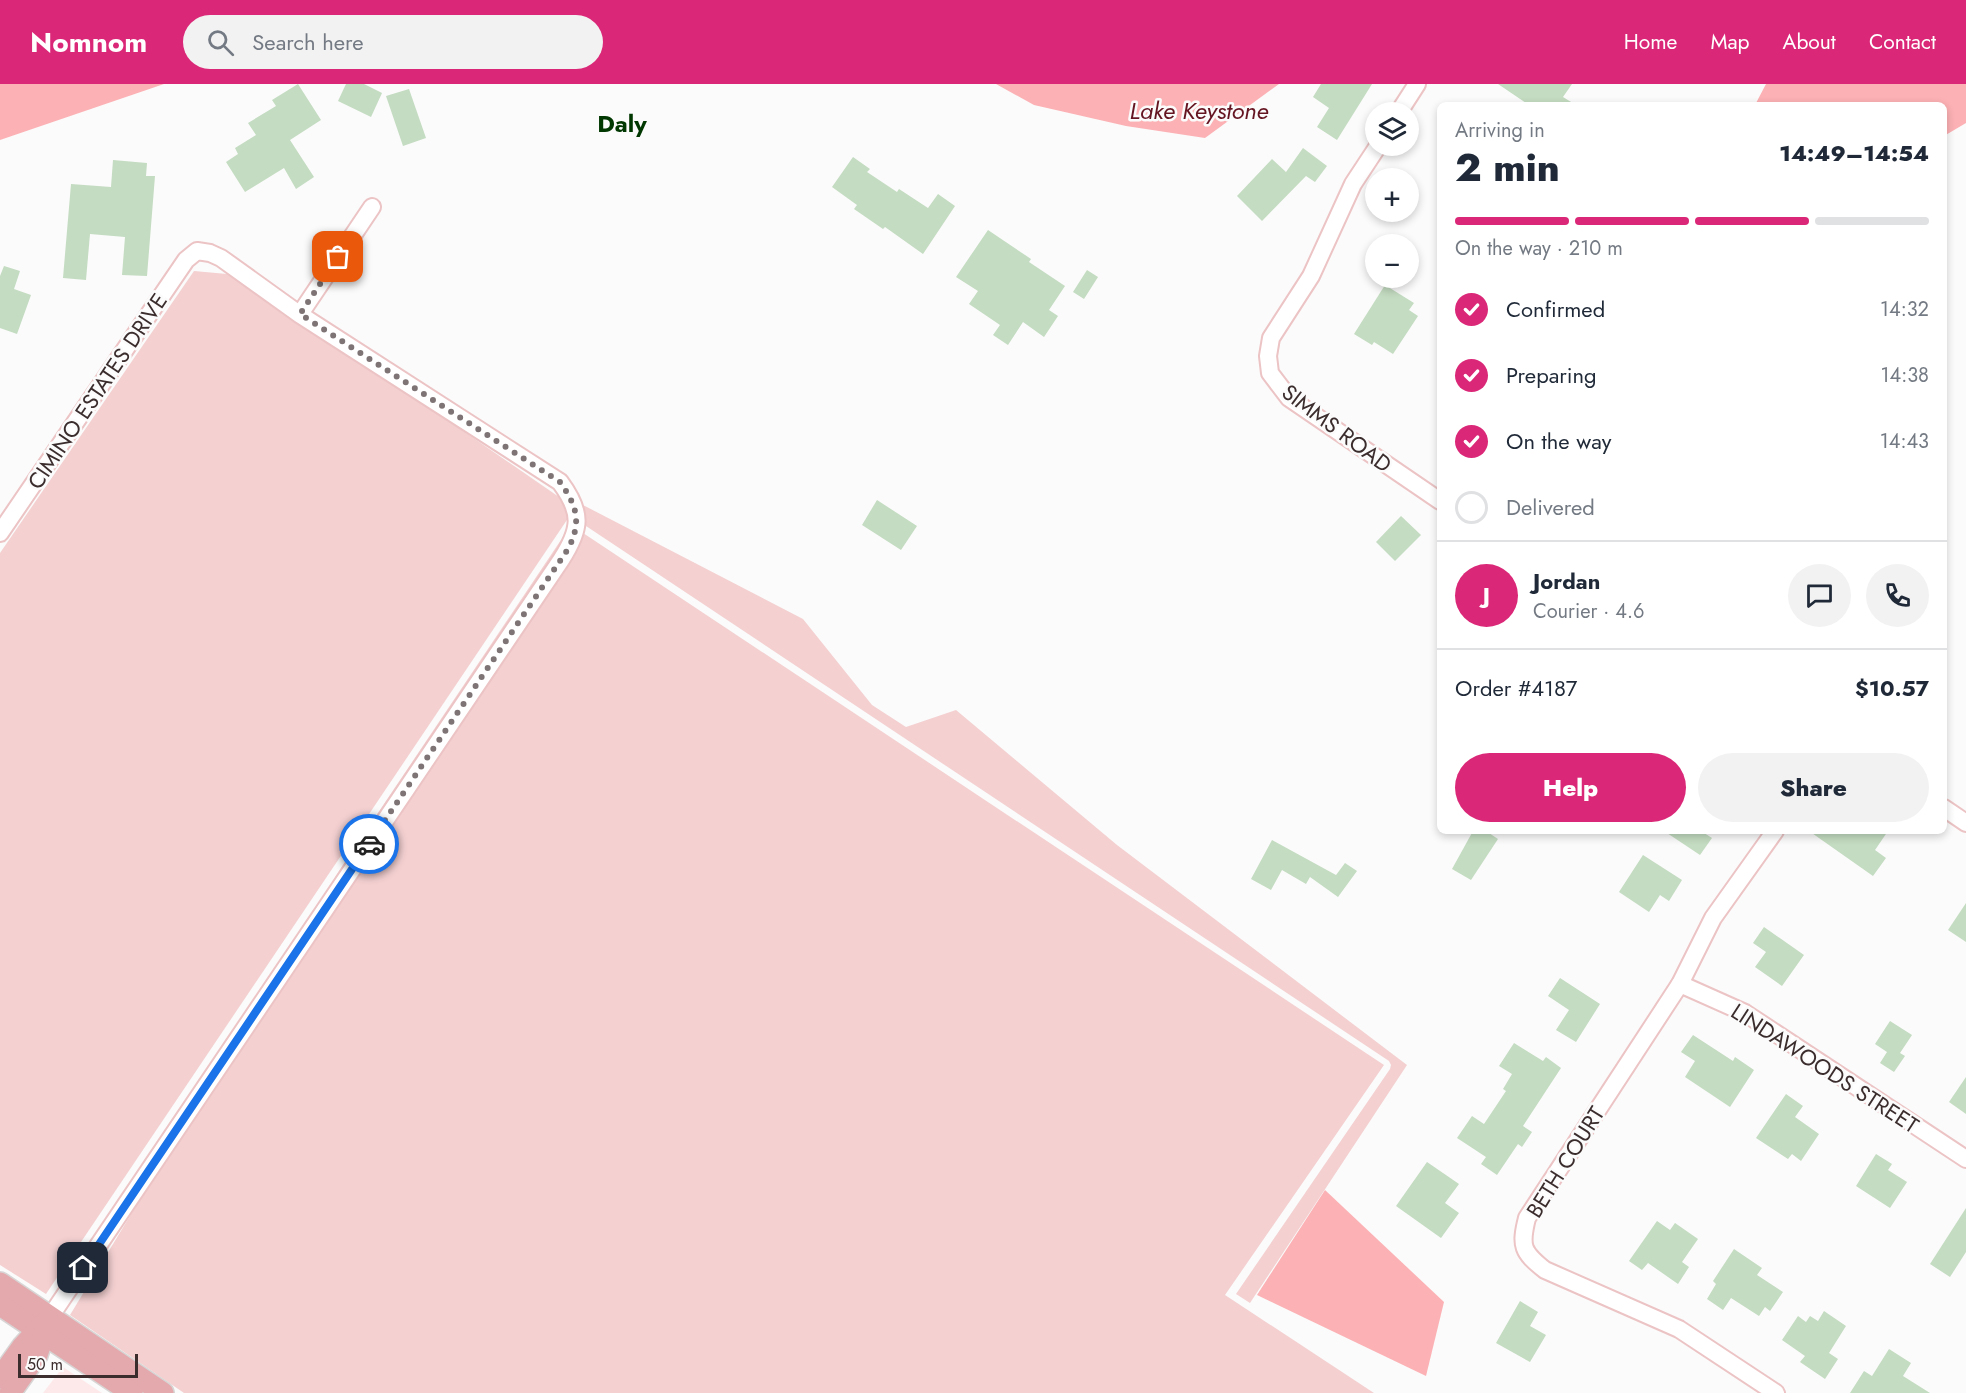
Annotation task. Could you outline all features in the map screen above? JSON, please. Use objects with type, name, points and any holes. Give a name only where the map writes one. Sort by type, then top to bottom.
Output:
[{"type":"main road","points":[[0,1283],[44,1327],[132,1393]]},
{"type":"main road","points":[[1,1306],[44,1327],[163,1393]]},
{"type":"main road","points":[[1,1306],[10,1321],[13,1335],[12,1361]]},
{"type":"main road","points":[[0,1378],[12,1361],[44,1327]]},
{"type":"main road","points":[[10,1393],[37,1355],[44,1327]]},
{"type":"street","points":[[1405,102],[1417,84]]},
{"type":"street","name":"SIMMS ROAD","points":[[1371,156],[1353,184],[1311,276],[1271,338],[1268,356],[1270,374],[1289,398],[1437,499]]},
{"type":"street","points":[[44,1327],[548,580],[575,536],[577,522],[573,502],[560,482],[300,314],[372,207]]},
{"type":"street","name":"CIMINO ESTATES DRIVE","points":[[0,533],[186,260],[197,251],[221,258],[300,314]]},
{"type":"street","points":[[1947,810],[1966,823]]},
{"type":"street","name":"BETH COURT","points":[[1773,834],[1713,918],[1680,984],[1527,1218],[1522,1238],[1529,1257],[1545,1270],[1679,1329],[1776,1393]]},
{"type":"street","name":"LINDAWOODS STREET","points":[[1680,984],[1745,1012],[1966,1159]]},
{"type":"shaded area","points":[[194,271],[227,274],[308,324],[575,508],[46,1294],[0,1265],[0,553]]},
{"type":"shaded area","points":[[583,505],[803,619],[872,705],[906,727],[956,710],[1117,845],[1407,1065],[1250,1303],[1236,1294],[1390,1069],[1389,1061],[586,526]]},
{"type":"shaded area","points":[[571,525],[1384,1065],[1225,1295],[1374,1393],[184,1393],[70,1315],[339,871]]},
{"type":"shaded area","points":[[63,1367],[102,1393],[43,1393]]},
{"type":"water","points":[[0,84],[164,84],[0,140]]},
{"type":"water","name":"Lake Keystone","points":[[996,84],[1279,84],[1205,138],[1126,126],[1034,105]]},
{"type":"water","points":[[1766,84],[1966,84],[1966,123],[1947,134],[1947,102],[1757,102]]},
{"type":"water","points":[[1325,1190],[1444,1302],[1426,1376],[1257,1295]]},
{"type":"building","points":[[298,84],[321,120],[290,140],[314,177],[296,189],[284,168],[245,192],[226,162],[238,154],[235,148],[256,135],[248,123],[276,106],[272,100]]},
{"type":"building","points":[[346,84],[364,84],[382,93],[371,117],[338,101]]},
{"type":"building","points":[[1321,84],[1372,84],[1337,140],[1317,127],[1329,108],[1313,97]]},
{"type":"building","points":[[1498,84],[1572,84],[1563,97],[1571,102],[1525,102]]},
{"type":"building","points":[[409,89],[426,138],[403,146],[386,96]]},
{"type":"building","points":[[1303,148],[1327,166],[1315,182],[1306,176],[1262,221],[1237,196],[1272,159],[1286,172]]},
{"type":"building","points":[[853,157],[870,169],[867,172],[897,192],[899,189],[928,208],[938,194],[955,206],[923,254],[885,227],[883,229],[854,209],[857,205],[832,187]]},
{"type":"building","points":[[113,160],[147,163],[146,176],[155,176],[147,276],[122,275],[125,237],[90,234],[86,280],[63,278],[71,184],[111,187]]},
{"type":"building","points":[[988,230],[1031,259],[1029,262],[1065,286],[1049,310],[1058,316],[1044,337],[1023,322],[1008,345],[993,335],[1000,325],[969,304],[978,291],[956,277]]},
{"type":"building","points":[[4,266],[20,271],[14,289],[31,295],[17,334],[0,328],[0,276]]},
{"type":"building","points":[[1087,270],[1098,277],[1084,299],[1073,292]]},
{"type":"building","points":[[1383,288],[1390,288],[1414,303],[1409,310],[1418,316],[1393,354],[1374,342],[1372,345],[1354,334]]},
{"type":"building","points":[[877,500],[917,526],[901,550],[862,525]]},
{"type":"building","points":[[1401,516],[1421,535],[1395,561],[1376,542]]},
{"type":"building","points":[[1471,834],[1490,834],[1498,839],[1471,880],[1452,869]]},
{"type":"building","points":[[1668,834],[1706,834],[1712,838],[1700,855]]},
{"type":"building","points":[[1813,834],[1886,834],[1875,850],[1886,858],[1873,876]]},
{"type":"building","points":[[1272,840],[1336,875],[1345,863],[1357,871],[1338,897],[1310,877],[1306,884],[1282,870],[1271,890],[1251,879]]},
{"type":"building","points":[[1643,855],[1682,880],[1669,901],[1660,895],[1649,912],[1619,892]]},
{"type":"building","points":[[1966,903],[1966,942],[1948,930]]},
{"type":"building","points":[[1764,927],[1804,955],[1782,986],[1755,967],[1766,952],[1753,943]]},
{"type":"building","points":[[1560,978],[1600,1004],[1576,1042],[1556,1030],[1569,1010],[1548,996]]},
{"type":"building","points":[[1890,1021],[1912,1035],[1900,1053],[1905,1056],[1894,1072],[1880,1063],[1887,1052],[1875,1044]]},
{"type":"building","points":[[1693,1035],[1733,1061],[1735,1057],[1754,1070],[1730,1107],[1685,1077],[1695,1061],[1681,1052]]},
{"type":"building","points":[[1514,1043],[1543,1061],[1546,1057],[1561,1068],[1523,1126],[1532,1132],[1522,1147],[1518,1144],[1497,1175],[1481,1164],[1486,1157],[1457,1138],[1472,1116],[1484,1124],[1506,1091],[1503,1089],[1512,1074],[1499,1066]]},
{"type":"building","points":[[1966,1077],[1966,1114],[1949,1102]]},
{"type":"building","points":[[1786,1094],[1803,1106],[1795,1117],[1819,1134],[1801,1161],[1792,1154],[1788,1159],[1756,1138]]},
{"type":"building","points":[[1876,1154],[1892,1164],[1888,1170],[1907,1182],[1890,1208],[1856,1186]]},
{"type":"building","points":[[1427,1162],[1459,1184],[1445,1203],[1459,1213],[1441,1238],[1396,1206]]},
{"type":"building","points":[[1966,1208],[1966,1252],[1950,1277],[1930,1264]]},
{"type":"building","points":[[1657,1221],[1670,1230],[1675,1223],[1698,1239],[1682,1262],[1689,1267],[1678,1284],[1648,1263],[1642,1270],[1629,1261]]},
{"type":"building","points":[[1734,1249],[1762,1268],[1757,1275],[1783,1292],[1770,1311],[1765,1307],[1759,1316],[1731,1298],[1723,1310],[1707,1299],[1716,1284],[1713,1281]]},
{"type":"building","points":[[1520,1301],[1538,1312],[1530,1326],[1546,1335],[1530,1362],[1496,1343]]},
{"type":"building","points":[[1824,1311],[1846,1326],[1829,1353],[1838,1359],[1825,1379],[1800,1362],[1805,1356],[1782,1340],[1798,1316],[1806,1322],[1810,1316],[1818,1321]]},
{"type":"building","points":[[1889,1349],[1911,1363],[1903,1376],[1930,1393],[1850,1393],[1864,1371],[1872,1376]]},
{"type":"way so far","points":[[338,257],[300,314],[560,482],[573,502],[577,522],[575,536],[568,549],[369,844]]},
{"type":"district","name":"Daly","points":[[622,123]]},
{"type":"route","points":[[83,1268],[369,844]]}]
